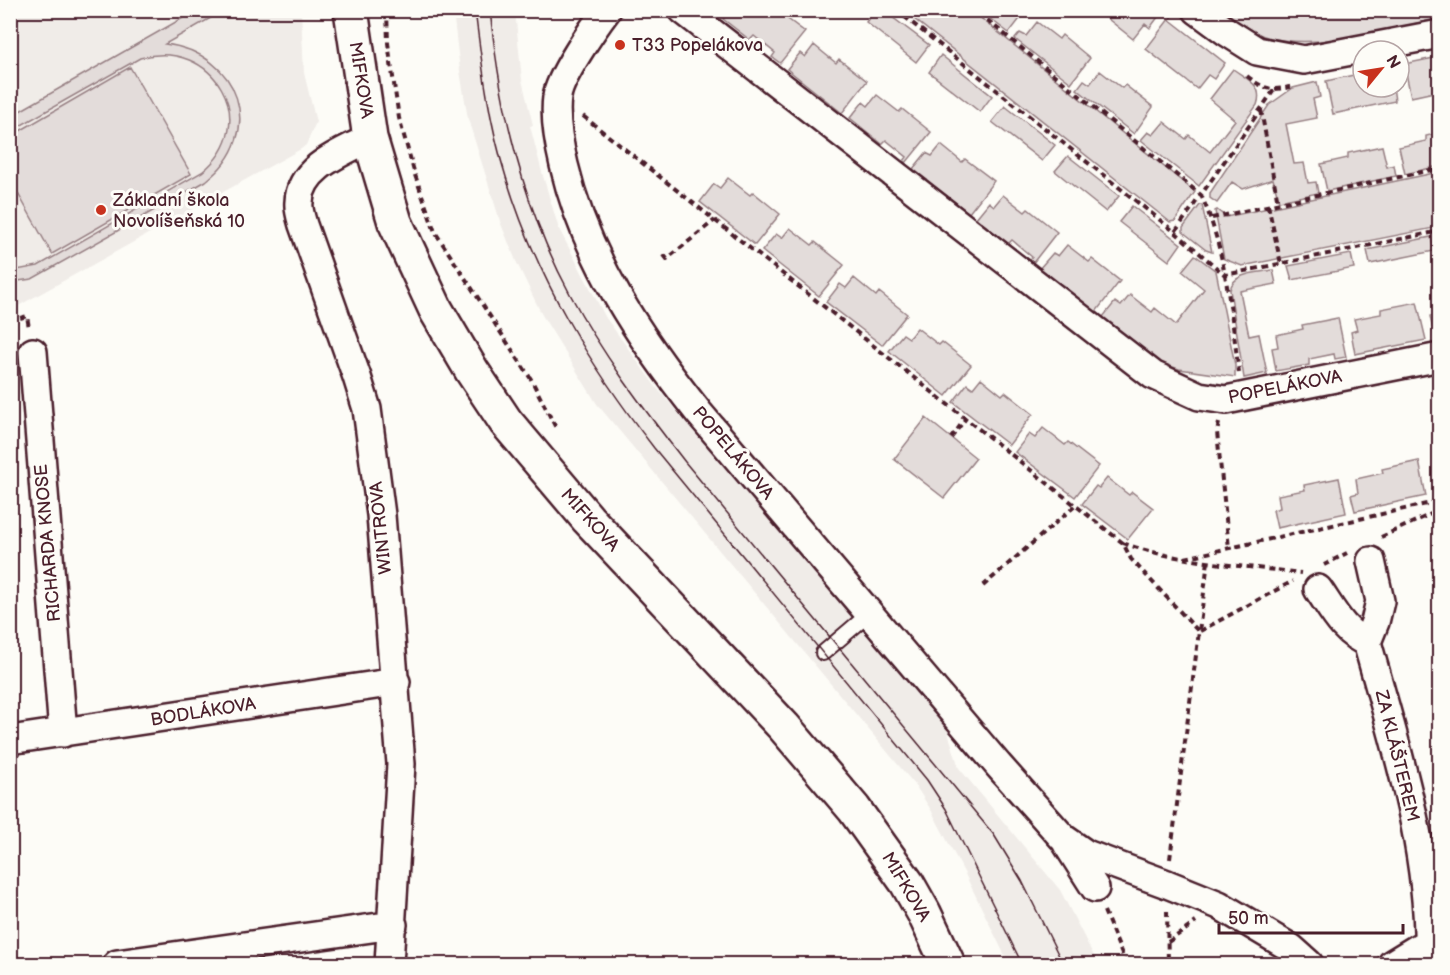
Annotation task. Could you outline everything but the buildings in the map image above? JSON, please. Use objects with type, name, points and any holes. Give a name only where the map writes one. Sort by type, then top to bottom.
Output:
[{"type":"street","name":"MIFKOVA","points":[[351,10],[370,138],[395,222],[413,264],[453,341],[506,422],[588,519],[819,766],[854,809],[907,883],[948,964]]},
{"type":"street","name":"POPELÁKOVA","points":[[607,10],[575,57],[556,96],[559,143],[576,209],[598,260],[634,325],[699,413],[998,765],[1063,838],[1095,888]]},
{"type":"street","name":"POPELÁKOVA","points":[[683,10],[1153,375],[1199,396],[1226,399],[1440,357]]},
{"type":"street","points":[[1197,10],[1257,51],[1304,60],[1440,34]]},
{"type":"street","name":"WINTROVA","points":[[370,138],[315,170],[302,186],[298,202],[303,225],[357,377],[366,409],[381,515],[401,764],[389,964]]},
{"type":"street","name":"RICHARDA KNOSE","points":[[33,352],[63,733]]},
{"type":"street","points":[[1312,581],[1343,625],[1354,637],[1367,642],[1380,601],[1366,551]]},
{"type":"street","name":"ZA KLÁŠTEREM","points":[[1367,642],[1406,780],[1421,863],[1428,953],[1392,964]]},
{"type":"street","name":"BODLÁKOVA","points":[[10,740],[396,682]]},
{"type":"street","name":"POPELÁKOVA","points":[[1063,838],[1086,854],[1167,884]]},
{"type":"street","points":[[1167,884],[1219,905],[1291,948],[1309,964]]},
{"type":"street","points":[[117,964],[393,925]]},
{"type":"lane","points":[[823,653],[870,613]]},
{"type":"path","points":[[387,10],[388,43],[399,118],[415,175],[435,232],[531,379],[556,428]]},
{"type":"path","points":[[896,10],[1175,232],[1225,275]]},
{"type":"path","points":[[975,10],[1201,195],[1211,218],[1225,275],[1238,366]]},
{"type":"path","points":[[1175,232],[1274,90]]},
{"type":"path","points":[[556,96],[1123,543],[1134,548],[1312,581]]},
{"type":"path","points":[[1261,109],[1278,203]]},
{"type":"path","points":[[1211,218],[1440,168]]},
{"type":"path","points":[[1268,205],[1281,264]]},
{"type":"path","points":[[664,255],[667,259],[715,220]]},
{"type":"path","points":[[1225,275],[1440,231]]},
{"type":"path","points":[[1226,399],[1217,432],[1229,548]]},
{"type":"path","points":[[951,438],[966,418]]},
{"type":"path","points":[[1185,558],[1440,501]]},
{"type":"path","points":[[982,586],[1076,505]]},
{"type":"path","points":[[1199,632],[1312,581],[1440,510]]},
{"type":"path","points":[[1123,543],[1131,559],[1199,632]]},
{"type":"path","points":[[1168,964],[1167,884],[1208,561]]},
{"type":"path","points":[[1095,888],[1126,964]]},
{"type":"shaded area","points":[[1439,10],[1439,15],[1433,20],[1350,37],[1307,42],[1286,41],[1261,35],[1223,11]]},
{"type":"shaded area","name":"Základní škola Novolíšeňská 10","points":[[10,11],[301,11],[304,73],[316,122],[306,145],[301,149],[11,310]]},
{"type":"shaded area","points":[[195,11],[223,11],[165,44],[191,51],[211,62],[227,79],[236,98],[240,119],[236,141],[225,162],[206,181],[32,279],[11,282],[11,271],[38,266],[202,172],[220,152],[229,131],[229,109],[222,89],[208,72],[189,60],[166,55],[140,58],[11,131],[11,116]]},
{"type":"shaded area","points":[[453,11],[515,11],[522,80],[533,125],[530,126],[543,176],[559,229],[606,318],[656,387],[947,729],[959,768],[1060,890],[1098,964],[1009,964],[966,876],[915,785],[597,404],[542,315],[501,224],[468,119]]},
{"type":"shaded area","points":[[730,11],[777,11],[805,32],[780,63],[772,57],[775,53],[754,36],[750,40],[723,19]]},
{"type":"shaded area","points":[[875,11],[884,11],[929,45],[916,62],[866,22]]},
{"type":"shaded area","points":[[904,11],[972,11],[1195,192],[1175,221],[1170,222]]},
{"type":"shaded area","points":[[980,11],[1026,11],[1009,33]]},
{"type":"shaded area","points":[[1098,11],[1159,11],[1161,13],[1150,28],[1145,24],[1133,39]]},
{"type":"shaded area","points":[[1169,19],[1225,63],[1214,79],[1208,75],[1197,89],[1146,49]]},
{"type":"shaded area","points":[[1037,22],[1059,39],[1062,35],[1090,58],[1071,83],[1015,39],[1020,33],[1026,36]]},
{"type":"shaded area","points":[[814,45],[836,63],[839,59],[867,81],[842,113],[787,69],[800,53],[805,57]]},
{"type":"shaded area","points":[[941,55],[992,96],[980,112],[929,72]]},
{"type":"shaded area","points":[[1439,57],[1439,91],[1411,97],[1411,63]]},
{"type":"shaded area","points":[[130,67],[191,174],[52,254],[11,181],[11,136]]},
{"type":"shaded area","points":[[1233,69],[1256,87],[1259,98],[1257,105],[1199,186],[1141,140],[1148,132],[1153,135],[1164,122],[1186,139],[1189,135],[1210,152],[1235,120],[1210,99]]},
{"type":"shaded area","points":[[1100,71],[1122,88],[1125,85],[1153,107],[1134,134],[1077,89],[1084,80],[1090,84]]},
{"type":"shaded area","points":[[1351,76],[1351,99],[1395,99],[1395,101],[1333,114],[1326,81]]},
{"type":"shaded area","points":[[1317,82],[1320,97],[1313,99],[1317,118],[1286,124],[1294,164],[1304,163],[1308,183],[1316,182],[1318,193],[1279,201],[1273,179],[1243,189],[1232,182],[1217,203],[1210,198],[1210,193],[1269,105],[1293,88]]},
{"type":"shaded area","points":[[877,95],[899,112],[902,109],[931,132],[906,163],[904,161],[907,157],[886,140],[882,144],[850,118],[863,102],[868,106]]},
{"type":"shaded area","points":[[1005,106],[1055,145],[1042,161],[992,122]]},
{"type":"shaded area","points":[[1439,133],[1439,166],[1405,174],[1399,147],[1426,141],[1426,136]]},
{"type":"shaded area","points":[[941,145],[962,162],[965,159],[994,181],[969,213],[913,169],[926,153],[932,156]]},
{"type":"shaded area","points":[[1382,146],[1387,167],[1394,165],[1396,176],[1327,191],[1321,164],[1348,158],[1348,153]]},
{"type":"shaded area","points":[[1068,156],[1119,196],[1106,212],[1055,171]]},
{"type":"shaded area","points":[[1439,172],[1439,227],[1242,266],[1224,259],[1215,211],[1217,210],[1226,217]]},
{"type":"shaded area","points":[[728,178],[750,195],[753,192],[780,214],[755,245],[700,202],[714,184],[720,188]]},
{"type":"shaded area","points":[[1003,195],[1025,212],[1028,209],[1057,232],[1032,264],[1029,261],[1032,257],[1012,240],[1008,244],[976,218],[989,202],[994,206]]},
{"type":"shaded area","points":[[1202,205],[1212,252],[1183,232],[1183,228]]},
{"type":"shaded area","points":[[1132,206],[1181,244],[1169,261],[1119,222]]},
{"type":"shaded area","points":[[790,228],[812,245],[815,242],[844,265],[819,296],[762,251],[776,234],[782,238]]},
{"type":"shaded area","points":[[1431,237],[1434,251],[1370,264],[1367,250]]},
{"type":"shaded area","points":[[1067,245],[1089,262],[1092,259],[1120,281],[1095,313],[1039,269],[1053,253],[1058,256]]},
{"type":"shaded area","points":[[1351,254],[1354,268],[1292,280],[1288,266]]},
{"type":"shaded area","points":[[1195,255],[1216,271],[1235,365],[1235,377],[1179,369],[1163,364],[1102,318],[1115,302],[1121,306],[1130,295],[1152,312],[1155,308],[1176,325],[1204,289],[1182,271]]},
{"type":"shaded area","points":[[1273,270],[1276,284],[1240,291],[1249,336],[1259,334],[1267,373],[1244,378],[1230,290],[1232,284],[1241,277]]},
{"type":"shaded area","points":[[854,278],[876,296],[879,292],[907,314],[882,345],[826,302],[840,284],[846,288]]},
{"type":"shaded area","points":[[1417,302],[1426,340],[1355,354],[1351,332],[1357,330],[1354,319],[1381,314],[1381,309]]},
{"type":"shaded area","points":[[1439,302],[1439,338],[1435,339],[1430,316],[1436,315],[1434,303]]},
{"type":"shaded area","points":[[1338,318],[1346,357],[1335,359],[1334,354],[1309,359],[1309,365],[1276,371],[1272,348],[1278,347],[1276,335],[1303,329],[1302,325]]},
{"type":"shaded area","points":[[917,328],[939,345],[942,342],[971,365],[946,396],[889,351],[903,334],[909,338]]},
{"type":"shaded area","points":[[981,378],[1002,395],[1005,392],[1033,414],[1009,445],[953,402],[967,384],[973,388]]},
{"type":"shaded area","points":[[926,418],[976,458],[944,498],[894,459]]},
{"type":"shaded area","points":[[1043,428],[1065,445],[1068,442],[1099,466],[1075,497],[1015,452],[1029,434],[1035,438]]},
{"type":"shaded area","points":[[1419,461],[1426,496],[1355,511],[1351,495],[1358,493],[1356,479],[1383,473],[1382,469]]},
{"type":"shaded area","points":[[1107,478],[1129,495],[1132,492],[1153,508],[1128,539],[1082,504],[1096,486],[1099,488]]},
{"type":"shaded area","points":[[1339,478],[1346,513],[1277,528],[1273,510],[1280,508],[1278,495],[1305,490],[1304,485]]},
{"type":"tram line","points":[[475,10],[483,73],[500,157],[533,251],[567,319],[608,385],[654,448],[927,780],[946,809],[1022,964]]},
{"type":"tram line","points":[[490,10],[500,83],[516,156],[539,227],[553,261],[582,316],[624,380],[685,462],[994,835],[1022,881],[1063,964]]},
{"type":"place","name":"T33 Popelákova","points":[[620,45]]},
{"type":"place","name":"Základní škola Novolíšeňská 10","points":[[101,210]]}]
